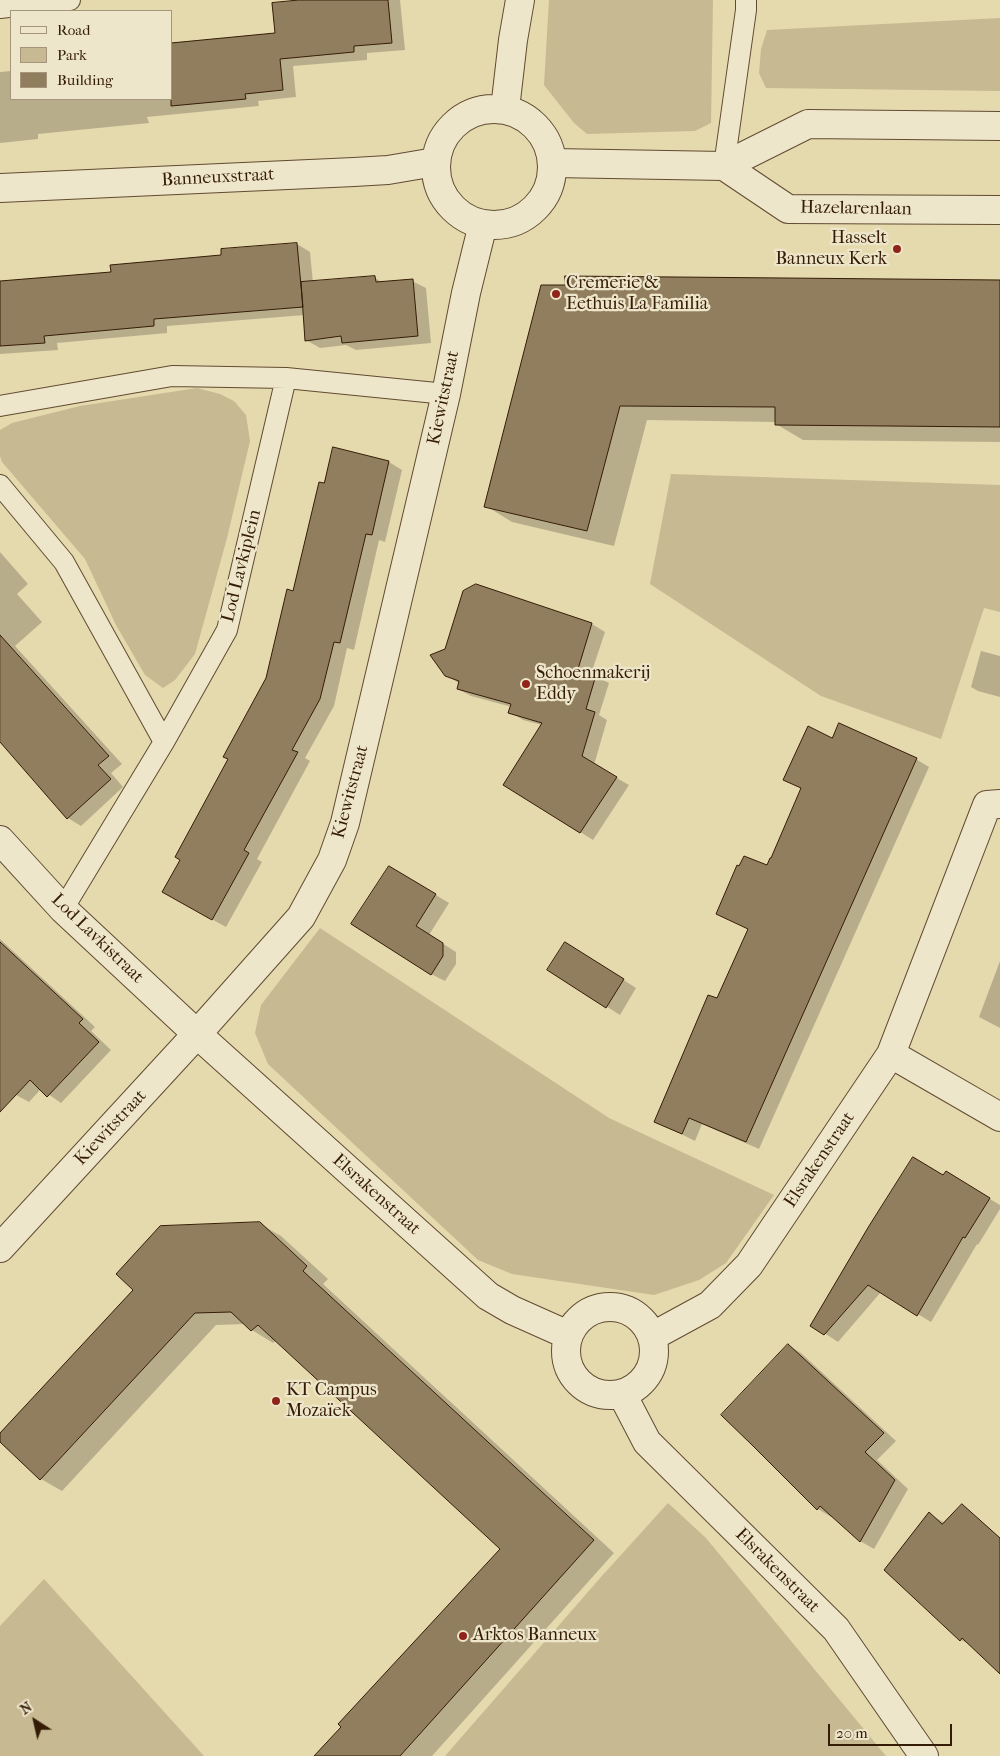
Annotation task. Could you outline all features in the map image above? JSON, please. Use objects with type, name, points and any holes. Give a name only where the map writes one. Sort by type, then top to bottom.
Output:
[{"type":"street","points":[[505,109],[520,0]]},
{"type":"street","points":[[485,109],[505,109],[517,112],[538,128],[546,138],[553,164],[552,181],[544,197],[533,211],[518,221],[501,225],[483,224],[468,219],[454,210],[444,198],[438,183],[435,162],[440,145],[450,128],[466,116],[485,109]]},
{"type":"street","points":[[553,164],[724,166],[808,124],[1000,126]]},
{"type":"street","name":"Banneuxstraat","points":[[0,188],[388,170],[435,162]]},
{"type":"street","name":"Hazelarenlaan","points":[[724,166],[788,209],[1000,210]]},
{"type":"street","name":"Kiewitstraat","points":[[0,1248],[197,1034],[301,917],[332,860],[345,823],[446,394],[466,293],[483,224]]},
{"type":"street","name":"Elsrakenstraat","points":[[653,1336],[710,1305],[749,1265],[891,1054],[987,805],[1000,804]]},
{"type":"street","name":"Lod Lavkistraat","points":[[0,840],[63,909],[197,1034]]},
{"type":"street","name":"Elsrakenstraat","points":[[197,1034],[488,1296],[512,1310],[568,1335]]},
{"type":"street","points":[[891,1054],[1000,1116]]},
{"type":"street","points":[[611,1306],[629,1310],[644,1320],[653,1336],[655,1354],[650,1372],[638,1386],[622,1394],[602,1395],[584,1388],[572,1373],[565,1354],[568,1335],[578,1319],[593,1309],[611,1306]]},
{"type":"street","name":"Elsrakenstraat","points":[[622,1394],[647,1442],[836,1629],[924,1756]]},
{"type":"lane","points":[[0,8],[70,0]]},
{"type":"lane","points":[[724,166],[746,0]]},
{"type":"lane","points":[[0,406],[172,376],[286,378],[446,394]]},
{"type":"lane","name":"Lod Lavkiplein","points":[[63,909],[164,742],[226,630],[286,378]]},
{"type":"lane","points":[[0,485],[64,562],[164,742]]},
{"type":"green space","points":[[549,0],[713,0],[711,123],[695,131],[587,134],[574,123],[544,85]]},
{"type":"green space","points":[[1000,18],[1000,91],[766,88],[759,73],[761,49],[767,30]]},
{"type":"green space","points":[[197,388],[220,394],[234,401],[246,415],[250,441],[227,538],[195,654],[175,680],[163,688],[145,675],[116,625],[85,559],[2,462],[0,456],[0,430],[12,423],[80,406]]},
{"type":"green space","points":[[671,474],[1000,485],[1000,612],[984,608],[941,739],[821,696],[650,584]]},
{"type":"green space","points":[[320,928],[609,1118],[774,1195],[726,1263],[699,1280],[654,1295],[512,1274],[478,1260],[268,1064],[255,1033],[261,1005]]},
{"type":"green space","points":[[668,1503],[706,1538],[886,1756],[445,1756],[601,1577]]},
{"type":"green space","points":[[44,1579],[204,1756],[0,1756],[0,1626]]},
{"type":"building","points":[[299,0],[388,0],[392,43],[354,46],[354,52],[280,59],[283,90],[245,94],[246,99],[171,106],[172,43],[275,33],[272,3]]},
{"type":"building","points":[[297,243],[303,307],[154,319],[154,326],[44,336],[45,343],[0,346],[0,281],[111,272],[110,265],[221,255],[221,249]]},
{"type":"building","points":[[375,276],[376,282],[413,279],[418,336],[342,343],[341,336],[305,341],[301,282]]},
{"type":"building","points":[[565,276],[1000,280],[1000,427],[775,425],[775,407],[620,406],[587,531],[484,507],[541,285],[565,285]]},
{"type":"building","points":[[333,447],[389,461],[372,535],[366,534],[340,643],[334,642],[320,699],[292,750],[298,752],[244,850],[249,853],[212,920],[162,892],[180,860],[175,857],[228,759],[223,757],[266,678],[287,589],[293,591],[319,482],[324,483]]},
{"type":"building","points":[[476,584],[592,623],[578,669],[596,675],[586,709],[595,712],[582,756],[617,777],[580,833],[503,785],[542,723],[508,713],[511,704],[457,689],[459,681],[445,676],[430,655],[445,649],[463,591]]},
{"type":"building","points":[[0,635],[109,756],[98,765],[111,779],[67,819],[0,742]]},
{"type":"building","points":[[839,723],[917,758],[746,1142],[689,1118],[682,1134],[654,1122],[708,995],[717,998],[748,929],[716,914],[737,865],[739,866],[744,856],[767,865],[771,858],[801,788],[783,780],[808,726],[832,738]]},
{"type":"building","points":[[389,866],[436,894],[416,926],[443,943],[443,956],[431,975],[351,924]]},
{"type":"building","points":[[0,942],[83,1019],[79,1023],[99,1042],[47,1097],[30,1080],[0,1112]]},
{"type":"building","points":[[565,942],[624,979],[606,1008],[547,970]]},
{"type":"building","points":[[913,1157],[943,1175],[946,1171],[990,1198],[965,1238],[963,1237],[917,1316],[868,1285],[824,1335],[810,1326],[869,1226]]},
{"type":"building","points":[[260,1222],[307,1266],[303,1271],[594,1540],[400,1756],[314,1756],[341,1727],[338,1724],[500,1549],[258,1325],[251,1331],[231,1312],[195,1313],[40,1480],[0,1442],[0,1433],[133,1290],[116,1274],[160,1226]]},
{"type":"building","points":[[788,1344],[884,1433],[865,1452],[895,1480],[860,1542],[820,1506],[817,1510],[721,1415]]},
{"type":"building","points":[[962,1504],[1000,1538],[1000,1674],[962,1638],[960,1641],[884,1570],[929,1512],[942,1524]]},
{"type":"place","name":"Hasselt Banneux Kerk","points":[[897,249]]},
{"type":"place","name":"Cremerie & Eethuis La Familia","points":[[556,294]]},
{"type":"place","name":"Schoenmakerij Eddy","points":[[526,684]]},
{"type":"place","name":"KT Campus Mozaïek","points":[[276,1401]]},
{"type":"place","name":"Arktos Banneux","points":[[463,1636]]}]
